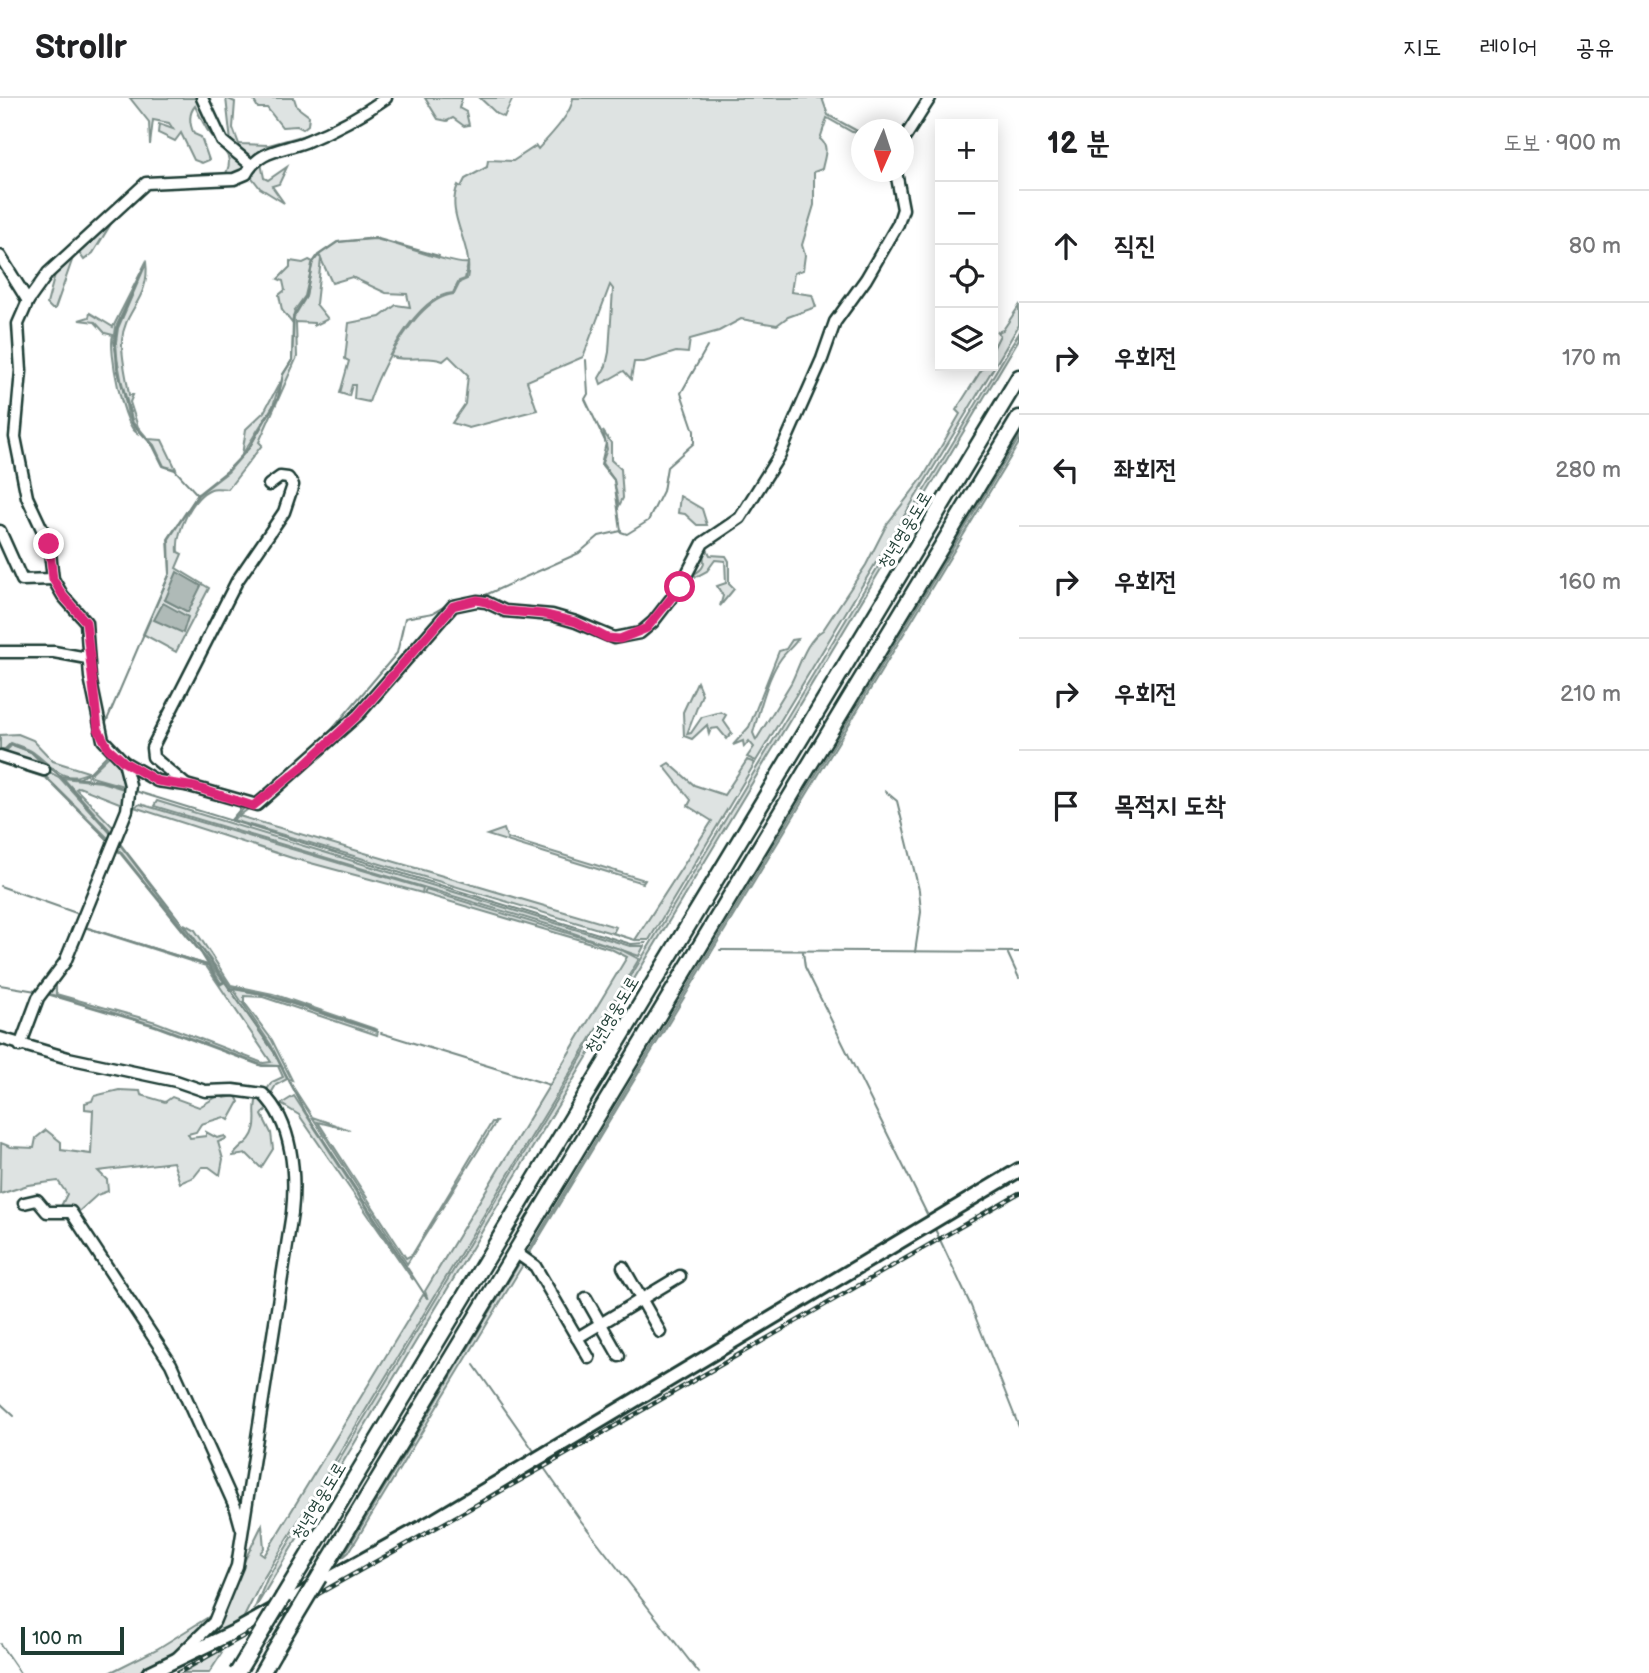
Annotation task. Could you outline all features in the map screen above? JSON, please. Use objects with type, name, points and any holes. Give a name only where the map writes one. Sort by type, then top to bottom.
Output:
[{"type":"highway","name":"청년영웅도로","points":[[237,1673],[1019,377]]},
{"type":"highway","points":[[262,1673],[1019,418]]},
{"type":"main road","points":[[149,1673],[236,1632],[435,1520],[1019,1170]]},
{"type":"street","points":[[202,98],[222,141],[250,164]]},
{"type":"street","points":[[386,98],[304,142],[261,156],[250,164],[246,174],[234,179],[156,181],[139,187],[80,246],[57,262],[27,301],[18,333],[21,371],[16,447],[27,496],[49,544],[53,579],[63,596],[86,622],[98,729],[108,748],[124,762],[157,781],[186,785],[253,806],[262,802],[358,715],[453,606],[477,600],[516,613],[552,615],[576,622],[607,638],[626,638],[647,628],[680,587],[703,542],[740,518],[780,454],[835,322],[883,253],[902,216],[898,182]]},
{"type":"street","points":[[914,123],[930,98]]},
{"type":"street","points":[[0,256],[27,301]]},
{"type":"street","points":[[186,785],[153,757],[152,748],[237,581],[284,512],[293,485],[288,478],[280,477],[269,485]]},
{"type":"street","points":[[0,531],[22,580],[53,579]]},
{"type":"street","points":[[0,652],[54,652],[88,658]]},
{"type":"street","points":[[0,756],[44,770]]},
{"type":"street","points":[[20,1046],[38,998],[65,962],[127,810],[130,785],[124,762]]},
{"type":"street","points":[[0,1038],[20,1046],[176,1081],[205,1091],[233,1090],[263,1094],[278,1117],[292,1158],[293,1198],[237,1566],[223,1606],[214,1622],[189,1643],[172,1663]]},
{"type":"street","points":[[24,1203],[37,1200],[47,1212],[71,1212],[150,1329],[185,1393],[236,1509],[242,1532]]},
{"type":"street","points":[[515,1252],[535,1266],[589,1358]]},
{"type":"street","points":[[623,1267],[660,1332]]},
{"type":"street","points":[[577,1338],[680,1276]]},
{"type":"street","points":[[586,1298],[619,1356]]},
{"type":"shaded area","points":[[130,98],[200,98],[214,132],[246,168],[239,175],[225,175],[228,158],[211,136],[195,106],[190,115],[191,126],[194,134],[201,137],[209,160],[202,163],[194,160],[181,133],[175,141],[158,133],[159,124],[173,129],[169,123],[153,120],[150,145],[149,122]]},
{"type":"shaded area","points":[[203,98],[210,98],[218,129],[231,142],[226,98],[235,102],[233,128],[239,144],[269,145],[330,128],[304,142],[261,155],[250,163],[223,141]]},
{"type":"shaded area","points":[[258,98],[294,98],[297,107],[309,116],[308,125],[303,129],[297,126],[282,127],[267,108],[258,108],[254,101]]},
{"type":"shaded area","points":[[425,98],[462,98],[459,108],[466,112],[469,125],[464,126],[453,118],[447,121],[438,119]]},
{"type":"shaded area","points":[[480,98],[513,98],[504,117]]},
{"type":"shaded area","points":[[573,98],[822,98],[828,115],[851,128],[851,131],[827,118],[820,139],[825,145],[825,157],[822,169],[814,172],[814,205],[802,245],[805,255],[803,270],[794,273],[791,292],[812,295],[816,307],[788,317],[777,325],[741,319],[719,331],[690,339],[688,353],[676,352],[644,362],[634,362],[631,379],[624,371],[601,384],[599,378],[606,366],[609,352],[613,289],[610,285],[583,357],[527,381],[537,410],[469,428],[452,423],[465,404],[468,375],[449,356],[443,361],[390,356],[425,309],[443,297],[454,294],[460,282],[467,279],[467,254],[455,208],[458,185],[461,187],[465,179],[487,167],[488,160],[513,161],[536,146],[538,149],[572,104]]},
{"type":"shaded area","points":[[261,163],[264,178],[268,180],[287,167],[279,184],[272,186],[284,203],[260,188],[250,175],[252,164]]},
{"type":"shaded area","points":[[150,184],[114,219],[93,253],[84,260],[77,250]]},
{"type":"shaded area","points":[[375,239],[451,261],[468,263],[465,279],[459,281],[453,293],[439,297],[412,320],[390,355],[369,402],[354,399],[355,385],[352,385],[349,396],[340,393],[349,361],[345,359],[349,323],[380,317],[396,305],[410,307],[407,294],[386,293],[352,277],[332,283],[321,259],[316,304],[328,319],[314,326],[314,323],[296,322],[297,357],[259,442],[262,445],[228,489],[213,488],[197,500],[182,526],[178,552],[182,554],[176,568],[209,588],[176,652],[143,634],[170,573],[169,539],[198,495],[228,472],[249,448],[278,398],[283,375],[292,360],[294,317],[306,297],[312,264],[318,256],[321,258],[319,255],[338,242]],"holes":[[[194,582],[200,586],[188,612],[165,600]]]},
{"type":"shaded area","points":[[74,255],[55,309],[52,309],[47,304],[58,263]]},
{"type":"shaded area","points":[[309,260],[313,262],[305,296],[295,310],[292,323],[282,310],[279,295],[285,290],[283,281],[278,279],[290,267],[290,261],[303,263]]},
{"type":"shaded area","points":[[146,262],[145,285],[127,320],[122,347],[129,395],[133,395],[130,402],[138,427],[146,437],[133,423],[121,380],[128,415],[137,433],[127,416],[118,386],[113,335],[105,333],[95,322],[79,320],[89,317],[90,313],[113,327]],"holes":[[[145,266],[118,328],[117,359],[114,342],[116,327]]]},
{"type":"shaded area","points":[[1019,306],[1019,325],[998,361],[998,332],[1003,330]]},
{"type":"shaded area","points":[[1019,333],[1019,339],[934,481],[254,1610],[267,1579]]},
{"type":"shaded area","points":[[981,371],[992,371],[756,761],[747,757],[754,747],[749,741],[744,747],[743,741],[733,745],[749,727],[779,651],[786,649],[792,640],[798,639],[782,657],[772,675],[753,733],[756,740],[791,683],[807,648],[823,630],[866,565],[887,524],[924,476],[960,414],[956,410]]},
{"type":"shaded area","points":[[280,382],[273,406],[242,455],[246,429],[264,412]]},
{"type":"shaded area","points":[[603,431],[611,443],[611,460],[621,469],[623,498],[619,506],[614,480],[602,463],[607,449]]},
{"type":"shaded area","points":[[1019,438],[1019,443],[528,1256],[528,1252]]},
{"type":"shaded area","points":[[148,439],[162,440],[176,469],[164,466],[154,445]]},
{"type":"shaded area","points":[[680,496],[702,509],[707,525],[697,525],[685,514],[678,513]]},
{"type":"shaded area","points":[[704,543],[710,555],[726,556],[729,561],[729,584],[734,589],[720,606],[723,596],[717,586],[726,583],[725,561],[715,560],[707,571],[696,577],[694,574],[704,564]]},
{"type":"shaded area","points":[[177,572],[201,586],[188,612],[165,600]]},
{"type":"shaded area","points":[[163,603],[188,617],[183,633],[154,620]]},
{"type":"shaded area","points":[[697,682],[702,694],[687,734],[691,733],[702,717],[721,712],[726,715],[723,720],[732,733],[727,739],[718,728],[711,729],[709,734],[707,725],[692,739],[684,736],[683,712]]},
{"type":"shaded area","points":[[18,734],[33,740],[53,761],[88,772],[72,777],[58,772],[25,748],[11,743],[5,749],[0,749],[0,735]]},
{"type":"shaded area","points":[[12,745],[31,752],[51,773],[59,777],[114,837],[112,842],[46,777],[0,762],[0,750],[6,751]]},
{"type":"shaded area","points":[[111,754],[121,763],[127,787],[88,776]]},
{"type":"shaded area","points":[[747,760],[755,763],[649,940],[635,940],[712,821],[688,806],[691,800],[664,766],[669,763],[694,785],[724,795]]},
{"type":"shaded area","points":[[63,778],[101,782],[127,790],[127,806],[79,787],[76,789],[117,831],[115,836]]},
{"type":"shaded area","points":[[157,801],[630,946],[644,946],[639,956],[553,926],[154,806]]},
{"type":"shaded area","points":[[140,804],[423,888],[422,893],[292,858],[134,807]]},
{"type":"shaded area","points":[[247,805],[251,807],[239,816],[616,927],[613,933],[635,940],[233,820]]},
{"type":"shaded area","points":[[504,829],[507,838],[645,880],[643,883],[487,835]]},
{"type":"shaded area","points":[[117,841],[224,982],[221,983],[201,952],[115,845]]},
{"type":"shaded area","points":[[426,890],[620,949],[639,959],[262,1581],[240,1625],[187,1651],[211,1629],[262,1525],[264,1548],[260,1553],[264,1556],[423,1295],[427,1297],[425,1291],[627,957],[611,949],[424,894]]},
{"type":"shaded area","points":[[184,924],[195,930],[231,985],[273,994],[378,1030],[262,993],[230,986]]},
{"type":"shaded area","points":[[84,927],[208,965],[220,985],[225,982],[274,1052],[287,1079],[276,1085],[270,1095],[203,1088],[266,1091],[272,1082],[283,1077],[278,1066],[262,1065],[155,1025],[46,993],[56,982],[56,994],[156,1022],[263,1063],[271,1062],[206,966]]},
{"type":"shaded area","points":[[233,989],[262,994],[378,1032],[377,1035],[263,997],[244,996],[244,1002],[272,1040],[292,1080],[288,1079],[271,1045]]},
{"type":"shaded area","points":[[119,1090],[140,1091],[141,1095],[165,1102],[172,1097],[199,1107],[220,1095],[224,1098],[236,1096],[239,1102],[229,1120],[224,1117],[201,1124],[196,1132],[188,1134],[190,1138],[206,1136],[206,1132],[217,1138],[225,1136],[226,1139],[218,1142],[223,1159],[220,1175],[209,1167],[202,1167],[194,1177],[180,1183],[173,1162],[98,1171],[107,1180],[108,1191],[97,1195],[75,1215],[60,1208],[67,1194],[58,1181],[28,1185],[0,1194],[1,1143],[11,1147],[34,1148],[36,1138],[46,1130],[61,1142],[61,1150],[91,1154],[93,1110],[85,1109],[85,1103],[92,1101],[94,1096]]},
{"type":"shaded area","points":[[258,1096],[269,1106],[262,1115],[271,1133],[273,1149],[261,1168],[247,1154],[233,1156],[252,1134]]},
{"type":"shaded area","points":[[294,1096],[413,1280],[299,1115],[281,1104]]},
{"type":"shaded area","points":[[312,1117],[350,1130],[318,1122],[406,1258],[412,1255],[492,1122],[496,1122],[407,1264]]},
{"type":"shaded area","points":[[520,1262],[524,1263],[349,1552],[342,1558]]},
{"type":"shaded area","points":[[218,1611],[204,1631],[184,1649],[160,1664],[137,1673],[109,1673],[157,1649]]},
{"type":"shaded area","points":[[220,1651],[222,1653],[209,1673],[182,1673]]},
{"type":"waterway","points":[[104,727],[170,573],[168,539],[198,494],[227,471],[249,448],[278,398],[283,374],[292,360],[293,317],[306,296],[312,264],[318,255],[337,242],[375,238],[439,256]]},
{"type":"waterway","points":[[143,269],[117,328],[117,368],[132,423],[153,446],[163,466],[175,470],[197,494]]},
{"type":"waterway","points":[[621,532],[627,534],[648,521],[663,491],[667,467],[694,443],[694,431],[681,393],[707,347]]},
{"type":"waterway","points":[[481,597],[579,553],[599,536],[621,531],[614,480],[601,464],[606,443],[585,399],[588,394],[586,360]]},
{"type":"waterway","points":[[324,739],[397,653],[405,618],[433,613],[445,606]]},
{"type":"waterway","points":[[0,749],[5,750],[11,744],[31,752],[60,776],[102,781],[126,789]]},
{"type":"waterway","points":[[80,778],[108,754]]},
{"type":"waterway","points":[[0,763],[46,778],[109,841]]},
{"type":"waterway","points":[[252,800],[283,775]]},
{"type":"waterway","points":[[60,776],[113,835]]},
{"type":"waterway","points":[[135,791],[631,944],[646,943]]},
{"type":"waterway","points":[[885,791],[897,801],[919,890],[921,912],[915,952]]},
{"type":"waterway","points":[[231,820],[243,806]]},
{"type":"waterway","points":[[118,841],[204,952],[274,1052],[306,1113],[427,1298]]},
{"type":"waterway","points":[[116,848],[201,953],[220,984],[224,982]]},
{"type":"waterway","points":[[0,886],[79,914]]},
{"type":"waterway","points":[[85,927],[207,965]]},
{"type":"waterway","points":[[720,950],[1019,952]]},
{"type":"waterway","points":[[803,952],[805,967],[928,1216]]},
{"type":"waterway","points":[[1008,954],[1019,978]]},
{"type":"waterway","points":[[0,985],[36,991]]},
{"type":"waterway","points":[[230,988],[262,994],[376,1030]]},
{"type":"waterway","points":[[47,994],[155,1026],[262,1066],[281,1066]]},
{"type":"waterway","points":[[381,1033],[550,1085]]},
{"type":"waterway","points":[[934,1227],[971,1306],[1019,1427]]},
{"type":"waterway","points":[[474,1365],[536,1454]]},
{"type":"waterway","points":[[0,1403],[14,1416]]},
{"type":"waterway","points":[[540,1462],[581,1521],[699,1673]]},
{"type":"waterway","points":[[0,1644],[20,1673]]},
{"type":"railway","points":[[178,1673],[542,1468],[1019,1193]]},
{"type":"route","points":[[49,544],[53,579],[63,596],[86,622],[90,677],[98,729],[108,748],[143,774],[167,785],[195,787],[253,806],[262,802],[358,715],[444,612],[453,606],[477,600],[505,611],[552,615],[588,627],[607,638],[620,639],[633,636],[647,628],[680,587]]}]
